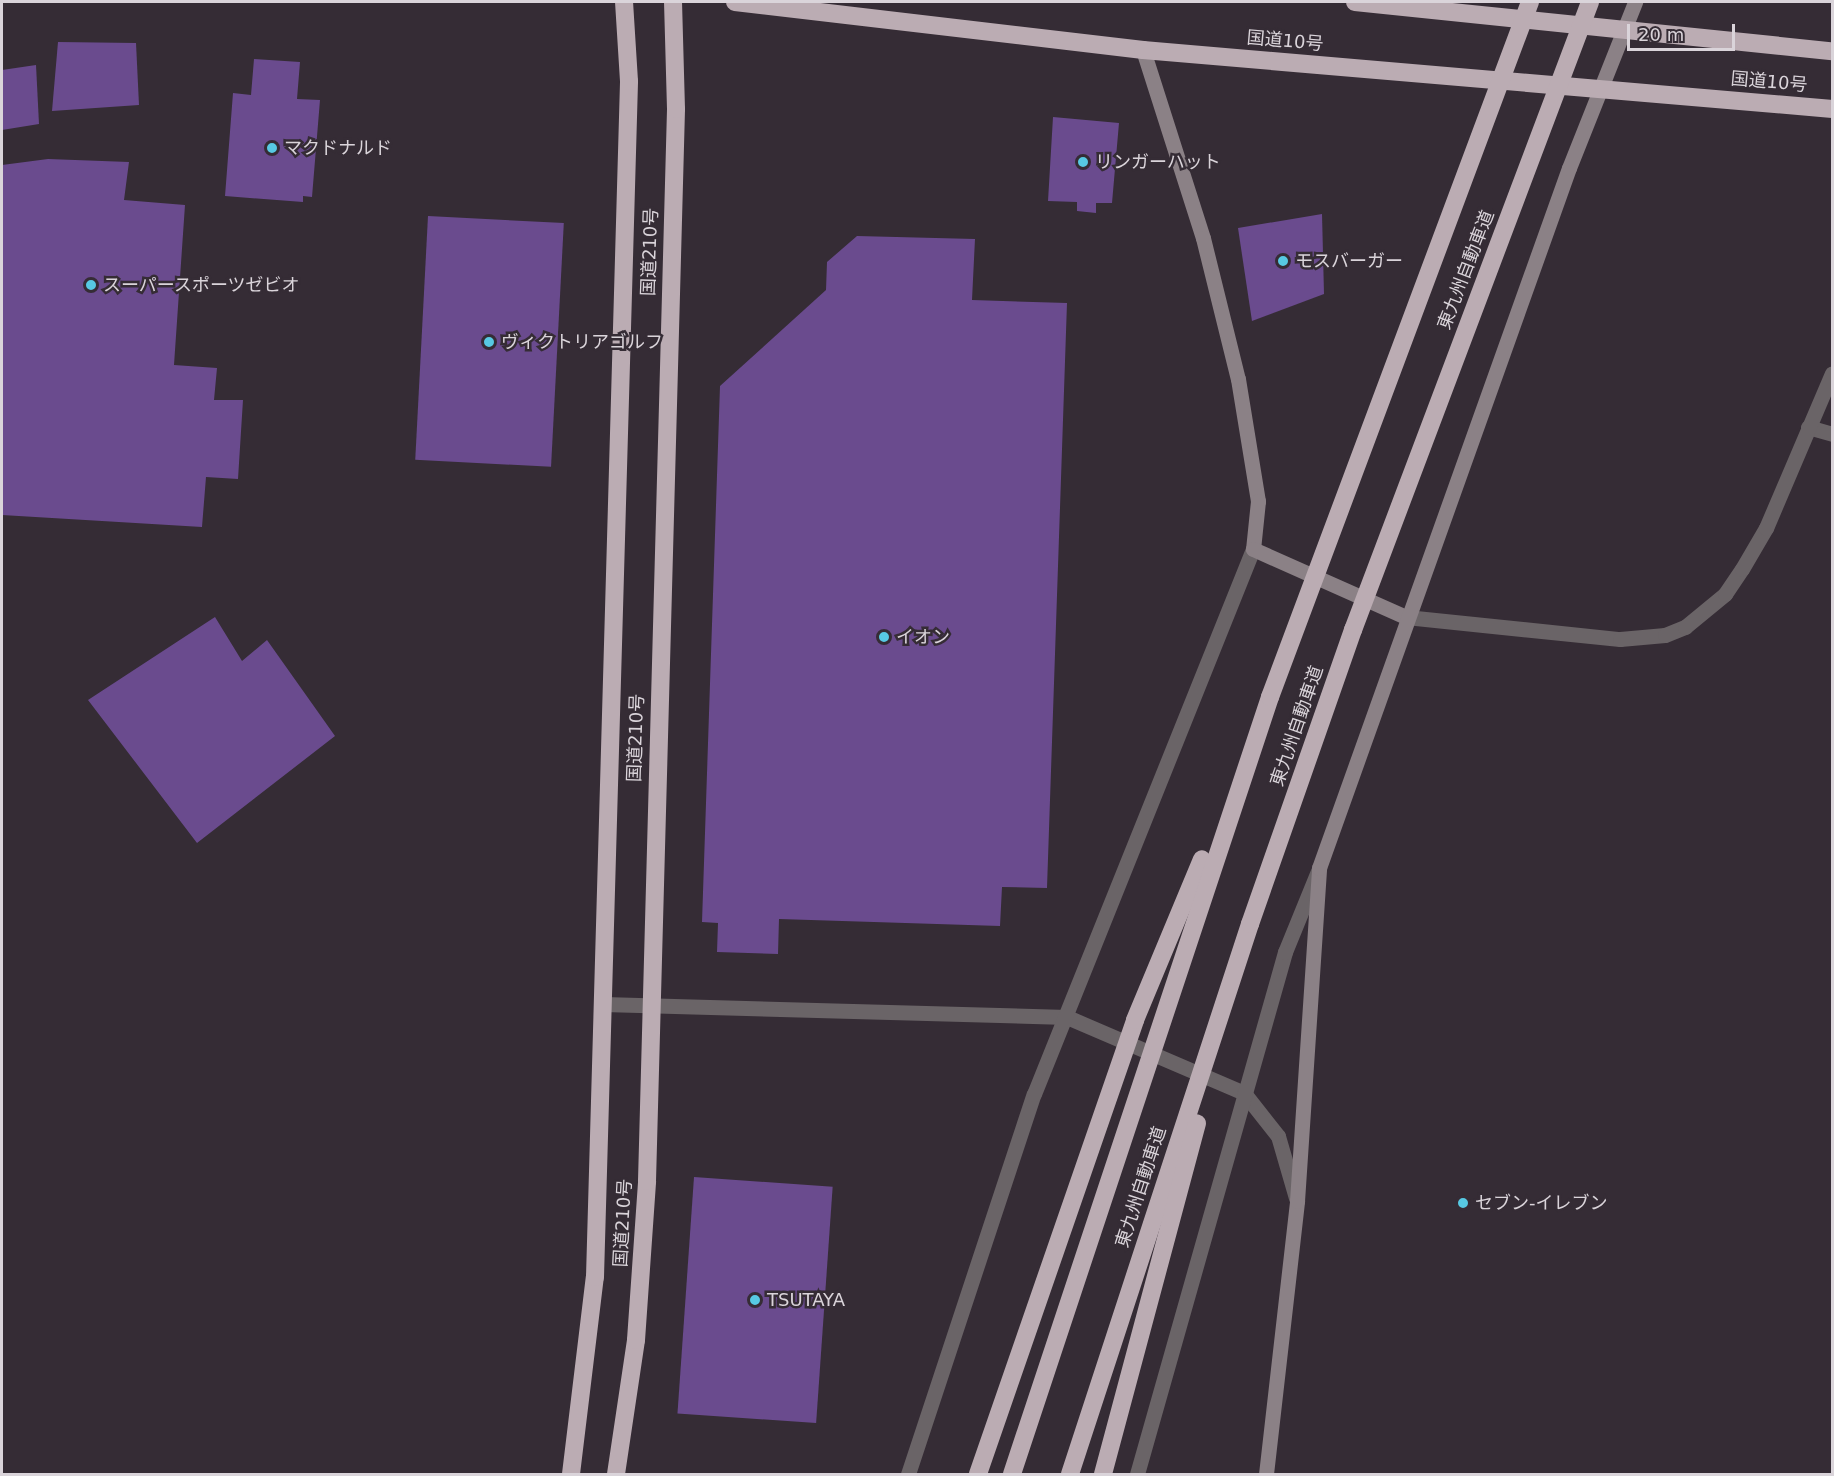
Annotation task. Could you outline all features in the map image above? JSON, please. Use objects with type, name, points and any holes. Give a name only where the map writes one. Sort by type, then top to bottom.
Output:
[{"type":"highway","name":"国道210号","points":[[571,1474],[595,1276],[629,81],[624,2]]},
{"type":"highway","name":"国道210号","points":[[616,1474],[643,1260],[676,109],[673,2]]},
{"type":"highway","name":"国道10号","points":[[735,2],[1143,50],[1833,109]]},
{"type":"highway","name":"国道10号","points":[[1355,2],[1833,51]]},
{"type":"highway","name":"東九州自動車道","points":[[1012,1474],[1270,697],[1530,2]]},
{"type":"highway","name":"東九州自動車道","points":[[1070,1474],[1250,924],[1353,630],[1590,2]]},
{"type":"highway","points":[[978,1474],[1135,1020],[1270,697]]},
{"type":"highway","points":[[1103,1474],[1250,924]]},
{"type":"street","points":[[1137,1474],[1286,952],[1319,868],[1406,617],[1600,89],[1635,2]]},
{"type":"street","points":[[908,1474],[1034,1094],[1254,549],[1258,501],[1238,379],[1203,238],[1143,50]]},
{"type":"street","points":[[1254,549],[1406,617],[1620,639],[1665,635],[1685,627],[1725,594],[1742,569],[1766,528],[1833,373]]},
{"type":"street","points":[[1808,427],[1833,434]]},
{"type":"street","points":[[1266,1474],[1297,1201],[1303,1087],[1313,1001],[1319,868]]},
{"type":"street","points":[[603,1004],[1067,1017],[1244,1093],[1278,1136],[1297,1201]]},
{"type":"building","points":[[58,42],[136,43],[139,105],[52,111]]},
{"type":"building","name":"マクドナルド","points":[[254,59],[300,62],[297,99],[320,100],[312,197],[303,196],[303,202],[225,196],[233,93],[251,95]]},
{"type":"building","points":[[36,65],[39,124],[2,130],[2,70]]},
{"type":"building","name":"リンガーハット","points":[[1053,117],[1119,123],[1112,203],[1096,203],[1096,213],[1077,211],[1077,202],[1048,201]]},
{"type":"building","name":"スーパースポーツゼビオ","points":[[48,159],[129,162],[124,200],[185,205],[174,365],[217,368],[214,400],[243,400],[238,479],[206,477],[202,527],[2,515],[2,165]]},
{"type":"building","name":"モスバーガー","points":[[1322,214],[1324,294],[1252,321],[1238,228]]},
{"type":"building","name":"ヴィクトリアゴルフ","points":[[428,216],[564,223],[551,467],[415,460]]},
{"type":"building","name":"イオン","points":[[857,236],[975,239],[972,300],[1067,303],[1047,888],[1002,887],[1000,926],[779,919],[778,954],[717,952],[718,923],[702,922],[720,386],[826,290],[827,262]]},
{"type":"building","points":[[215,617],[242,661],[267,640],[335,736],[197,843],[88,700]]},
{"type":"building","name":"TSUTAYA","points":[[694,1177],[833,1187],[816,1423],[677,1413]]},
{"type":"place","name":"マクドナルド","points":[[272,148]]},
{"type":"place","name":"リンガーハット","points":[[1083,162]]},
{"type":"place","name":"モスバーガー","points":[[1283,261]]},
{"type":"place","name":"スーパースポーツゼビオ","points":[[91,285]]},
{"type":"place","name":"ヴィクトリアゴルフ","points":[[489,342]]},
{"type":"place","name":"イオン","points":[[884,637]]},
{"type":"place","name":"セブン-イレブン","points":[[1463,1203]]},
{"type":"place","name":"TSUTAYA","points":[[755,1300]]}]
